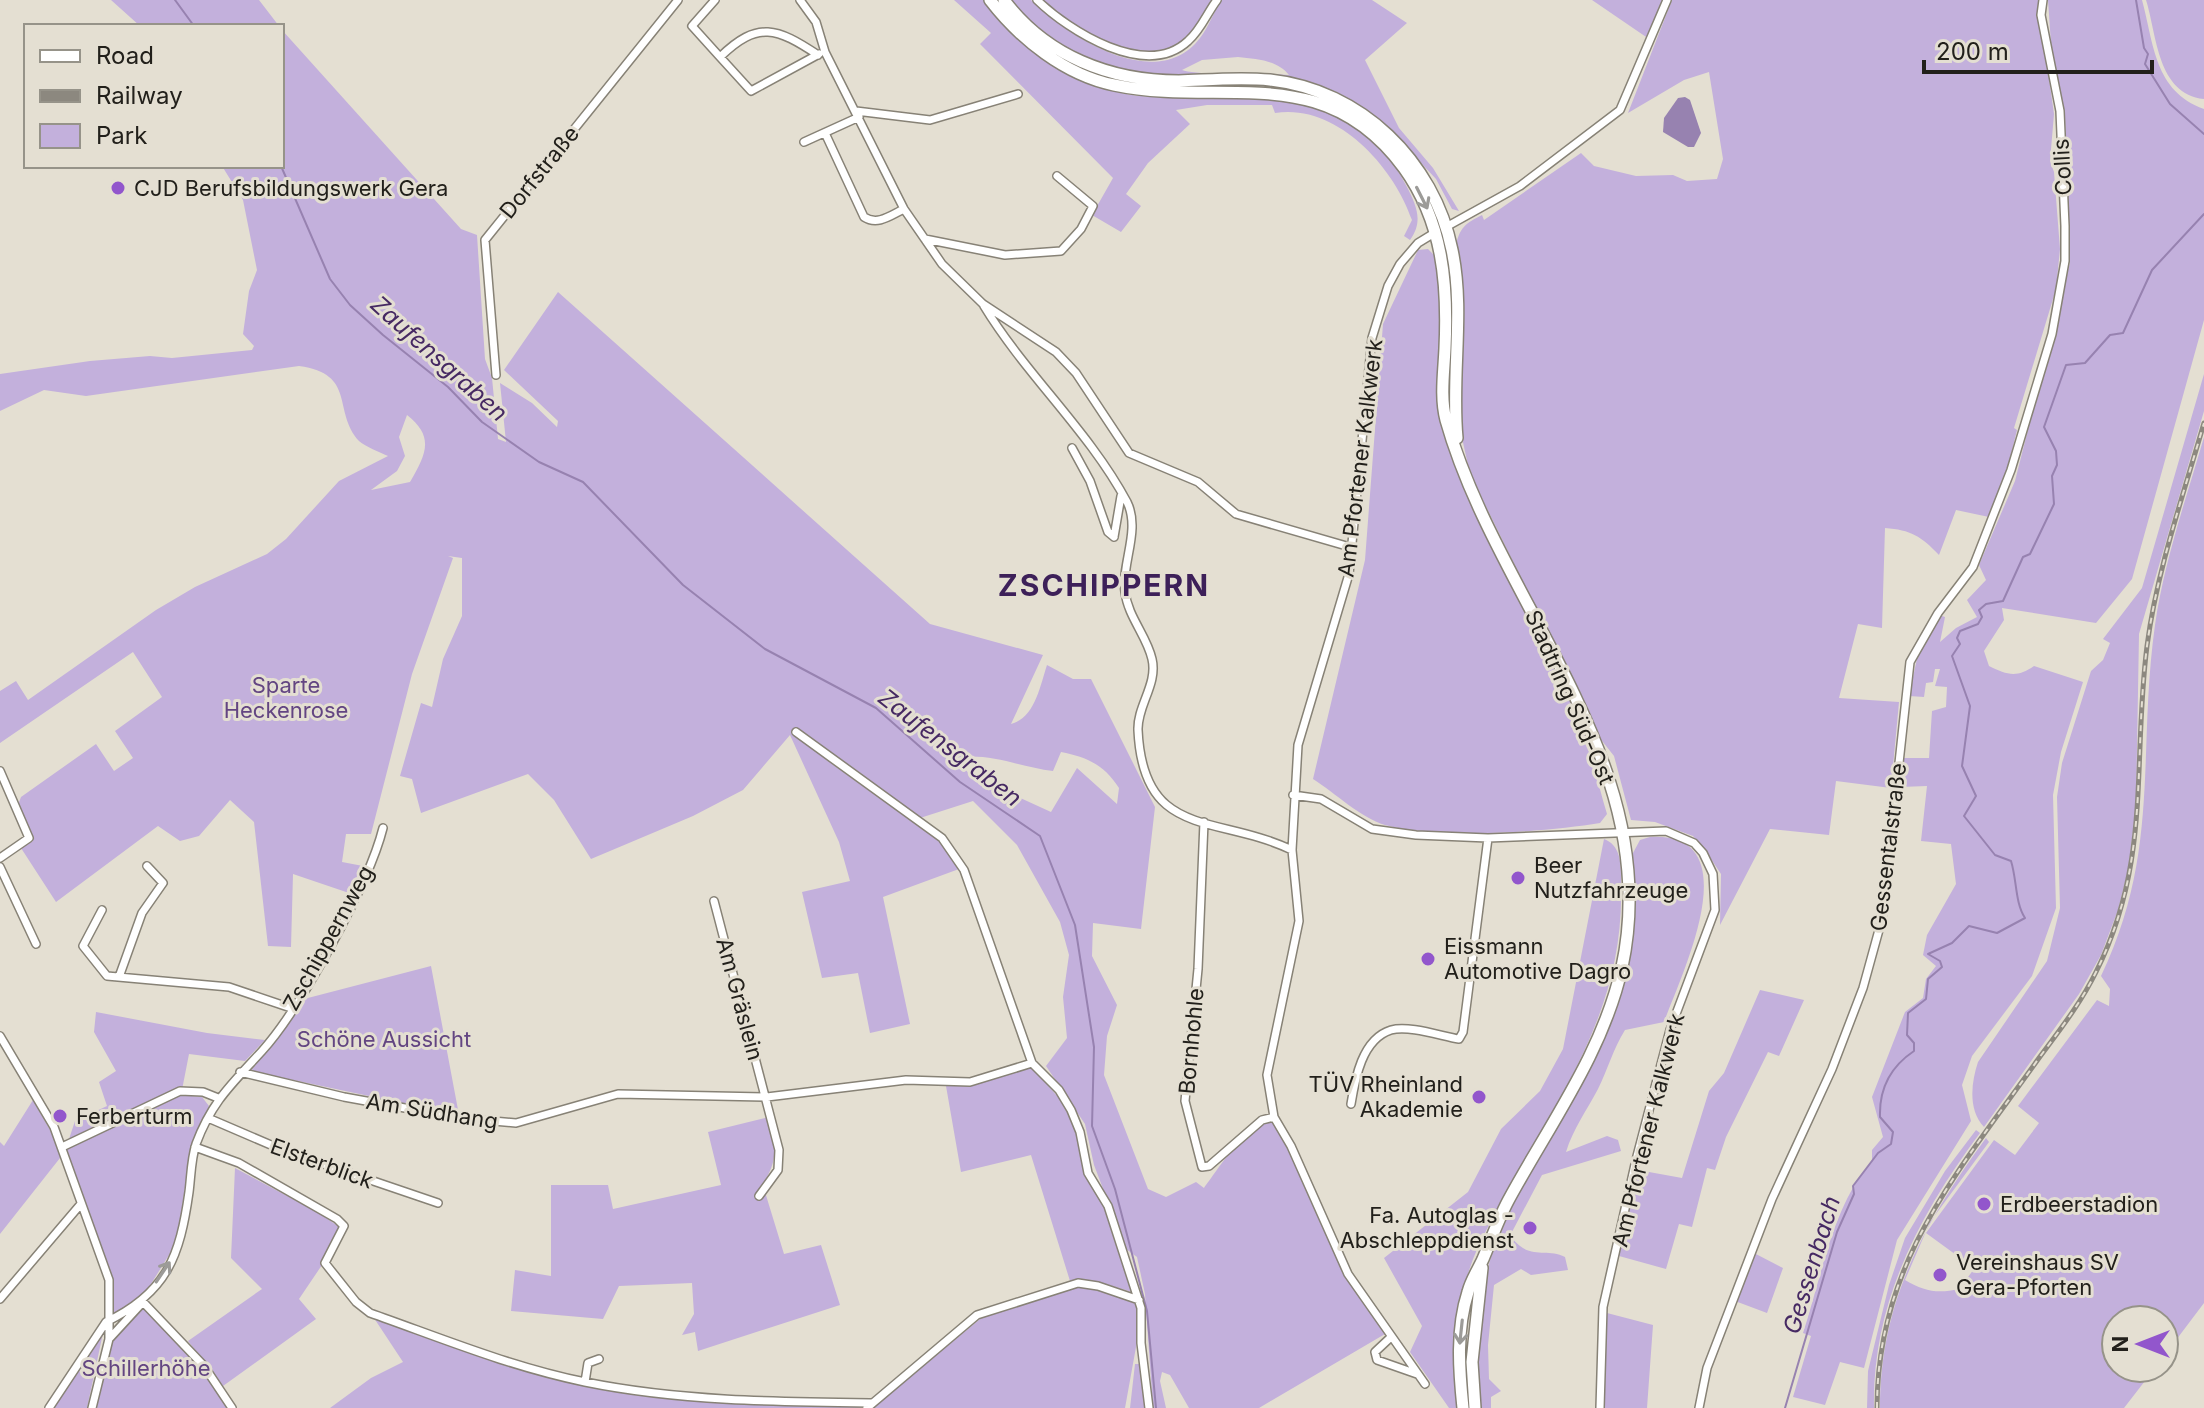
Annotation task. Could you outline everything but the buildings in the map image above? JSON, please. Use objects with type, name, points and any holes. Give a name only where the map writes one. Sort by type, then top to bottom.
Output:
[{"type":"main road","name":"Stadtring Süd-Ost","points":[[990,0],[1045,53],[1093,79],[1146,91],[1271,91],[1317,103],[1343,115],[1382,142],[1403,167],[1441,229]]},
{"type":"main road","name":"Stadtring Süd-Ost","points":[[1004,0],[1051,45],[1096,69],[1147,80],[1270,80],[1328,96],[1350,107],[1396,142],[1417,165],[1433,190],[1441,229],[1445,277],[1444,411],[1483,516],[1590,730],[1623,831],[1629,873],[1628,928],[1610,1007],[1593,1050],[1507,1203],[1467,1292],[1461,1327],[1463,1408]]},
{"type":"main road","name":"Stadtring Süd-Ost","points":[[1475,1408],[1473,1339],[1483,1260]]},
{"type":"street","name":"Dorfstraße","points":[[496,375],[485,240],[678,0]]},
{"type":"street","points":[[715,0],[692,26],[751,91],[822,54]]},
{"type":"street","points":[[800,0],[816,22],[822,54],[857,114],[904,209],[942,264],[983,304],[1056,352],[1076,373],[1129,453],[1198,482],[1236,514],[1350,547]]},
{"type":"street","points":[[1037,0],[1080,34],[1111,48],[1153,54],[1170,52],[1187,43],[1217,0]]},
{"type":"street","points":[[1441,229],[1512,192],[1620,110],[1667,0]]},
{"type":"street","name":"Collis","points":[[2043,0],[2041,15],[2060,111],[2065,226],[2065,261],[2052,334]]},
{"type":"street","points":[[720,57],[740,37],[759,31],[782,33],[822,54]]},
{"type":"street","points":[[804,142],[857,114],[930,120],[1018,94]]},
{"type":"street","points":[[825,133],[864,217],[870,221],[883,219],[904,209]]},
{"type":"street","points":[[925,239],[1005,255],[1061,251],[1081,229],[1093,206],[1057,176]]},
{"type":"street","name":"Am Pfortener Kalkwerk","points":[[1425,1384],[1348,1274],[1319,1215],[1291,1146],[1274,1117],[1267,1075],[1299,921],[1292,850],[1298,745],[1349,574],[1372,338],[1388,286],[1400,264],[1418,243],[1441,229]]},
{"type":"street","points":[[983,304],[1009,347],[1086,440],[1128,503],[1132,536],[1124,590],[1153,661],[1152,676],[1137,725],[1148,783],[1162,804],[1179,816],[1264,837],[1292,850]]},
{"type":"street","name":"Gessentalstraße","points":[[1699,1408],[1707,1368],[1768,1210],[1832,1069],[1863,988],[1882,919],[1910,662],[1938,613],[1973,567],[2011,470],[2052,334]]},
{"type":"street","points":[[1072,448],[1090,481],[1108,532],[1114,537],[1121,496]]},
{"type":"street","points":[[796,732],[942,838],[964,870],[1032,1063],[1059,1090],[1071,1110],[1080,1132],[1088,1173],[1108,1206],[1139,1300],[1149,1408]]},
{"type":"street","points":[[0,771],[29,838],[0,858]]},
{"type":"street","name":"Am Pfortener Kalkwerk","points":[[1293,795],[1321,799],[1372,829],[1488,838],[1666,831],[1694,843],[1713,874],[1715,910],[1670,1030],[1636,1160],[1603,1307],[1600,1408]]},
{"type":"street","name":"Bornhohle","points":[[1204,822],[1198,969],[1185,1101],[1202,1167],[1209,1166],[1262,1120],[1274,1117]]},
{"type":"street","name":"Zschippernweg","points":[[106,1322],[143,1302],[182,1243],[195,1147],[208,1118],[218,1098],[262,1051],[303,993],[357,890],[383,828]]},
{"type":"street","points":[[1351,1104],[1355,1072],[1378,1037],[1394,1029],[1459,1039],[1463,1032],[1488,838]]},
{"type":"street","points":[[119,977],[126,949],[142,913],[163,883],[147,866]]},
{"type":"street","points":[[0,867],[36,944]]},
{"type":"street","name":"Am Gräslein","points":[[714,901],[767,1097]]},
{"type":"street","points":[[102,910],[83,946],[107,976],[229,987],[291,1008]]},
{"type":"street","points":[[0,1036],[29,1080],[62,1147],[109,1280],[106,1322],[109,1339],[92,1408]]},
{"type":"street","name":"Am Südhang","points":[[240,1072],[344,1097],[490,1122],[516,1123],[618,1094],[767,1097],[906,1080],[970,1082],[1032,1063]]},
{"type":"street","points":[[62,1147],[180,1091],[203,1092],[218,1098]]},
{"type":"street","points":[[759,1196],[778,1170],[779,1150],[767,1097]]},
{"type":"street","name":"Elsterblick","points":[[208,1118],[285,1151],[438,1203]]},
{"type":"street","points":[[195,1147],[239,1163],[344,1226],[325,1263],[356,1302],[370,1313],[525,1368],[642,1392],[869,1405],[977,1315],[1078,1283],[1098,1286],[1139,1300]]},
{"type":"street","points":[[0,1299],[80,1205]]},
{"type":"street","points":[[109,1339],[143,1302],[204,1366],[232,1408]]},
{"type":"street","points":[[49,1408],[106,1322]]},
{"type":"street","points":[[1391,1337],[1375,1352],[1377,1360],[1418,1375]]},
{"type":"street","points":[[585,1382],[588,1363],[599,1359]]},
{"type":"green space","points":[[111,0],[259,0],[277,24],[138,24]]},
{"type":"green space","points":[[954,0],[984,0],[996,15],[1079,73],[1125,94],[1279,101],[1338,117],[1364,133],[1387,156],[1416,207],[1418,220],[1414,233],[1410,240],[1404,236],[1412,220],[1403,200],[1377,160],[1360,143],[1341,128],[1320,118],[1298,113],[1275,113],[1272,105],[1207,105],[1176,110],[1190,124],[1148,163],[1126,194],[1141,206],[1121,232],[1092,215],[1113,178],[980,44],[991,33]]},
{"type":"green space","points":[[1009,0],[1031,0],[1067,29],[1113,54],[1137,61],[1161,61],[1182,54],[1200,38],[1221,0],[1372,0],[1407,23],[1365,60],[1399,128],[1433,168],[1459,211],[1452,209],[1436,179],[1393,133],[1320,88],[1112,70],[1060,46]],"holes":[[[1238,57],[1273,63],[1289,75],[1182,70],[1202,60]]]},
{"type":"green space","points":[[1041,0],[1213,0],[1180,42],[1157,52],[1139,52],[1121,49],[1085,33]]},
{"type":"green space","points":[[1592,0],[1667,0],[1652,41]]},
{"type":"green space","points":[[1672,0],[2038,0],[2054,114],[2050,161],[2054,172],[2060,249],[2056,289],[2014,428],[2017,430],[2007,471],[1989,517],[1956,510],[1939,555],[1915,535],[1885,528],[1882,628],[1858,624],[1839,698],[1899,702],[1891,788],[1836,781],[1829,835],[1770,829],[1720,925],[1721,874],[1693,836],[1655,822],[1631,820],[1614,756],[1599,737],[1470,474],[1460,429],[1456,246],[1464,227],[1482,215],[1484,220],[1581,153],[1594,166],[1636,176],[1673,175],[1687,181],[1717,179],[1723,159],[1709,72],[1684,80],[1628,113]]},
{"type":"green space","points":[[2048,0],[2142,0],[2154,49],[2166,78],[2187,101],[2204,109],[2204,320],[2132,579],[2096,623],[2002,608],[2004,620],[1984,651],[1989,666],[2001,671],[2017,674],[2034,666],[2083,682],[2061,752],[2053,795],[2056,908],[2032,976],[1972,1056],[1962,1085],[1971,1121],[1897,1240],[1864,1368],[1840,1362],[1825,1405],[1793,1397],[1811,1336],[1803,1333],[1838,1220],[1847,1198],[1872,1162],[1872,1150],[1883,1137],[1872,1097],[1905,1012],[1923,998],[1926,979],[1936,966],[1923,955],[1927,935],[1956,884],[1951,844],[1921,841],[1927,786],[1900,787],[1902,758],[1929,758],[1932,711],[1946,707],[1947,687],[1935,686],[1940,669],[1935,669],[1933,682],[1926,683],[1924,697],[1909,696],[1918,654],[1939,615],[1945,617],[1940,642],[1956,628],[1977,617],[1967,600],[1986,580],[1979,565],[2015,481],[2070,263],[2065,118],[2051,44]]},
{"type":"green space","points":[[2146,0],[2204,0],[2204,99],[2188,95],[2168,75]]},
{"type":"green space","name":"Sparte Heckenrose","points":[[284,32],[461,229],[477,235],[485,359],[492,378],[498,439],[506,442],[500,383],[532,403],[557,427],[558,421],[504,370],[558,292],[930,624],[1043,655],[1011,724],[1019,721],[1031,708],[1047,665],[1073,679],[1091,679],[1155,807],[1141,929],[1093,923],[1092,956],[1117,1005],[1107,1036],[1104,1075],[1148,1189],[1166,1197],[1196,1182],[1204,1188],[1244,1137],[1254,1128],[1273,1122],[1288,1147],[1346,1276],[1385,1334],[1259,1408],[1189,1408],[1170,1375],[1162,1372],[1160,1381],[1166,1408],[1153,1408],[1145,1294],[1137,1257],[1126,1249],[1094,1165],[1085,1124],[1046,1066],[1067,1038],[1063,997],[1069,955],[1060,922],[1017,845],[973,801],[920,818],[836,758],[832,764],[941,842],[959,869],[883,897],[910,1024],[870,1033],[858,973],[822,978],[802,892],[850,881],[839,842],[790,735],[743,790],[693,816],[591,859],[554,800],[528,774],[421,813],[412,779],[400,776],[421,703],[432,707],[443,659],[462,616],[462,558],[448,556],[453,558],[412,674],[371,834],[346,834],[342,862],[363,866],[352,894],[293,874],[291,947],[268,946],[254,822],[230,800],[199,836],[180,841],[158,826],[56,902],[21,848],[33,841],[18,805],[21,797],[96,744],[114,771],[133,758],[115,731],[162,697],[133,652],[0,743],[0,691],[16,681],[28,700],[156,610],[195,587],[267,554],[286,539],[339,481],[388,456],[359,441],[346,418],[341,395],[329,377],[317,370],[299,366],[86,396],[44,390],[0,411],[0,374],[90,361],[150,356],[172,358],[252,350],[254,346],[243,334],[249,291],[257,270],[243,200],[223,168],[284,168]],"holes":[[[407,415],[422,431],[425,446],[410,482],[371,490],[397,471],[405,456],[399,437]],[[1061,752],[1079,757],[1108,774],[1119,788],[1117,804],[1077,768],[1051,812],[970,775],[956,758],[992,758],[1053,771]]]},
{"type":"green space","points":[[1428,249],[1435,256],[1439,278],[1443,426],[1487,535],[1581,723],[1607,814],[1600,823],[1491,833],[1407,830],[1367,817],[1313,779],[1365,560],[1383,324],[1418,250]]},
{"type":"green space","points":[[2204,374],[2204,411],[2139,634],[2136,807],[2128,870],[2118,910],[2101,955],[2079,994],[1984,1127],[1975,1113],[1972,1096],[1978,1062],[2047,961],[2060,908],[2057,797],[2062,763],[2091,671],[2103,660],[2110,643],[2103,639],[2142,588]]},
{"type":"green space","points":[[2204,437],[2204,1303],[2180,1335],[2180,1304],[2100,1304],[2100,1384],[2143,1384],[2124,1408],[1880,1408],[1888,1332],[1910,1264],[1926,1230],[1905,1280],[1931,1290],[1959,1289],[1986,1253],[1974,1268],[1926,1233],[1994,1140],[2015,1155],[2039,1123],[2018,1106],[2097,1000],[2109,1006],[2110,989],[2101,976],[2120,930],[2140,844],[2150,672],[2159,601]]},
{"type":"green space","points":[[1650,837],[1681,841],[1698,857],[1704,881],[1702,910],[1694,941],[1664,1022],[1625,1030],[1566,1152],[1607,1136],[1618,1140],[1621,1151],[1542,1175],[1513,1230],[1512,1238],[1525,1249],[1565,1257],[1568,1270],[1531,1275],[1521,1269],[1494,1285],[1488,1345],[1489,1379],[1501,1391],[1491,1397],[1491,1408],[1480,1408],[1476,1352],[1483,1286],[1491,1257],[1515,1199],[1616,1006],[1634,929],[1633,853],[1640,840]]},
{"type":"green space","points":[[1604,839],[1618,852],[1621,886],[1620,928],[1603,1003],[1574,1073],[1475,1254],[1466,1281],[1462,1310],[1459,1408],[1449,1408],[1410,1352],[1422,1326],[1384,1258],[1468,1192],[1501,1129],[1540,1091],[1563,1049]]},
{"type":"green space","name":"Schöne Aussicht","points":[[431,966],[459,1115],[251,1071],[304,999]]},
{"type":"green space","points":[[1760,990],[1804,1000],[1779,1056],[1768,1052],[1726,1137],[1715,1170],[1707,1168],[1692,1227],[1679,1224],[1666,1269],[1619,1256],[1638,1170],[1682,1178],[1709,1091],[1724,1073]]},
{"type":"green space","points":[[96,1012],[207,1033],[265,1040],[245,1061],[189,1054],[181,1095],[202,1097],[209,1106],[191,1146],[177,1242],[146,1292],[127,1310],[113,1314],[112,1278],[65,1151],[75,1121],[107,1106],[99,1082],[116,1071],[94,1032]]},
{"type":"green space","points":[[1032,1067],[1064,1104],[1078,1138],[1085,1174],[1106,1207],[1132,1292],[1099,1282],[1070,1281],[1031,1155],[961,1172],[946,1086],[976,1084]]},
{"type":"green space","points":[[33,1100],[58,1144],[60,1158],[0,1234],[0,1142],[4,1146]]},
{"type":"green space","points":[[769,1117],[774,1157],[758,1193],[765,1192],[784,1254],[821,1245],[840,1305],[698,1351],[695,1332],[682,1335],[694,1314],[692,1283],[619,1286],[603,1319],[511,1311],[515,1270],[551,1276],[551,1185],[608,1185],[613,1209],[721,1185],[708,1132]]},
{"type":"green space","points":[[1976,1130],[1980,1133],[1937,1196],[1903,1262],[1881,1332],[1875,1369],[1874,1408],[1867,1408],[1868,1371],[1889,1285],[1905,1238],[1945,1171]]},
{"type":"green space","points":[[1986,1138],[1989,1142],[1935,1215],[1964,1169]]},
{"type":"green space","points":[[235,1168],[319,1213],[345,1231],[299,1299],[316,1319],[223,1386],[188,1341],[262,1289],[231,1258]]},
{"type":"green space","points":[[1754,1253],[1783,1268],[1767,1313],[1735,1301]]},
{"type":"green space","points":[[1082,1285],[1129,1298],[1138,1306],[1138,1336],[1125,1408],[872,1408],[985,1315]]},
{"type":"green space","name":"Schillerhöhe","points":[[143,1306],[202,1370],[227,1408],[96,1408],[111,1341]]},
{"type":"green space","points":[[1607,1313],[1653,1325],[1647,1408],[1603,1408]]},
{"type":"green space","points":[[372,1315],[554,1379],[642,1390],[819,1400],[862,1408],[330,1408],[371,1378],[403,1362]]},
{"type":"green space","points":[[103,1333],[87,1408],[53,1408]]},
{"type":"green space","points":[[1135,1364],[1141,1364],[1147,1408],[1130,1408]]},
{"type":"shaded area","points":[[1678,98],[1690,100],[1701,133],[1694,147],[1688,147],[1663,132],[1664,118]]},
{"type":"waterway","name":"Zaufensgraben","points":[[175,0],[193,24]]},
{"type":"waterway","name":"Gessenbach","points":[[2136,0],[2144,48],[2148,54],[2145,64],[2170,104],[2204,134]]},
{"type":"waterway","name":"Zaufensgraben","points":[[282,168],[330,279],[350,305],[383,335],[448,387],[482,422],[539,462],[583,482],[683,585],[765,649],[876,708],[960,782],[1040,836],[1075,925],[1094,1047],[1092,1126],[1115,1189],[1147,1311],[1156,1408]]},
{"type":"waterway","name":"Gessenbach","points":[[1785,1408],[1837,1232],[1854,1194],[1853,1186],[1878,1153],[1891,1144],[1893,1132],[1880,1117],[1882,1097],[1892,1071],[1914,1051],[1914,1043],[1907,1035],[1908,1013],[1926,999],[1928,979],[1942,967],[1940,961],[1928,954],[1952,943],[1969,926],[1997,933],[2025,918],[2019,905],[2011,861],[1995,855],[1964,816],[1976,796],[1962,766],[1970,706],[1952,656],[1960,644],[1957,638],[1960,631],[1978,624],[1982,617],[1979,610],[1986,604],[2003,601],[2023,557],[2030,554],[2054,504],[2052,476],[2057,465],[2056,451],[2044,427],[2066,365],[2085,363],[2110,335],[2123,333],[2152,270],[2204,214]]},
{"type":"railway","points":[[1877,1408],[1881,1355],[1891,1307],[1907,1262],[1953,1180],[2077,1006],[2114,931],[2133,851],[2143,689],[2151,618],[2171,533],[2204,423]]},
{"type":"place","name":"CJD Berufsbildungswerk Gera","points":[[118,188]]},
{"type":"place","name":"Beer Nutzfahrzeuge","points":[[1518,878]]},
{"type":"place","name":"Eissmann Automotive Dagro","points":[[1428,959]]},
{"type":"place","name":"TÜV Rheinland Akademie","points":[[1479,1097]]},
{"type":"place","name":"Ferberturm","points":[[60,1116]]},
{"type":"place","name":"Erdbeerstadion","points":[[1984,1204]]},
{"type":"place","name":"Fa. Autoglas - Abschleppdienst","points":[[1530,1228]]},
{"type":"place","name":"Vereinshaus SV Gera-Pforten","points":[[1940,1275]]},
{"type":"district","name":"ZSCHIPPERN","points":[[1104,586]]}]
